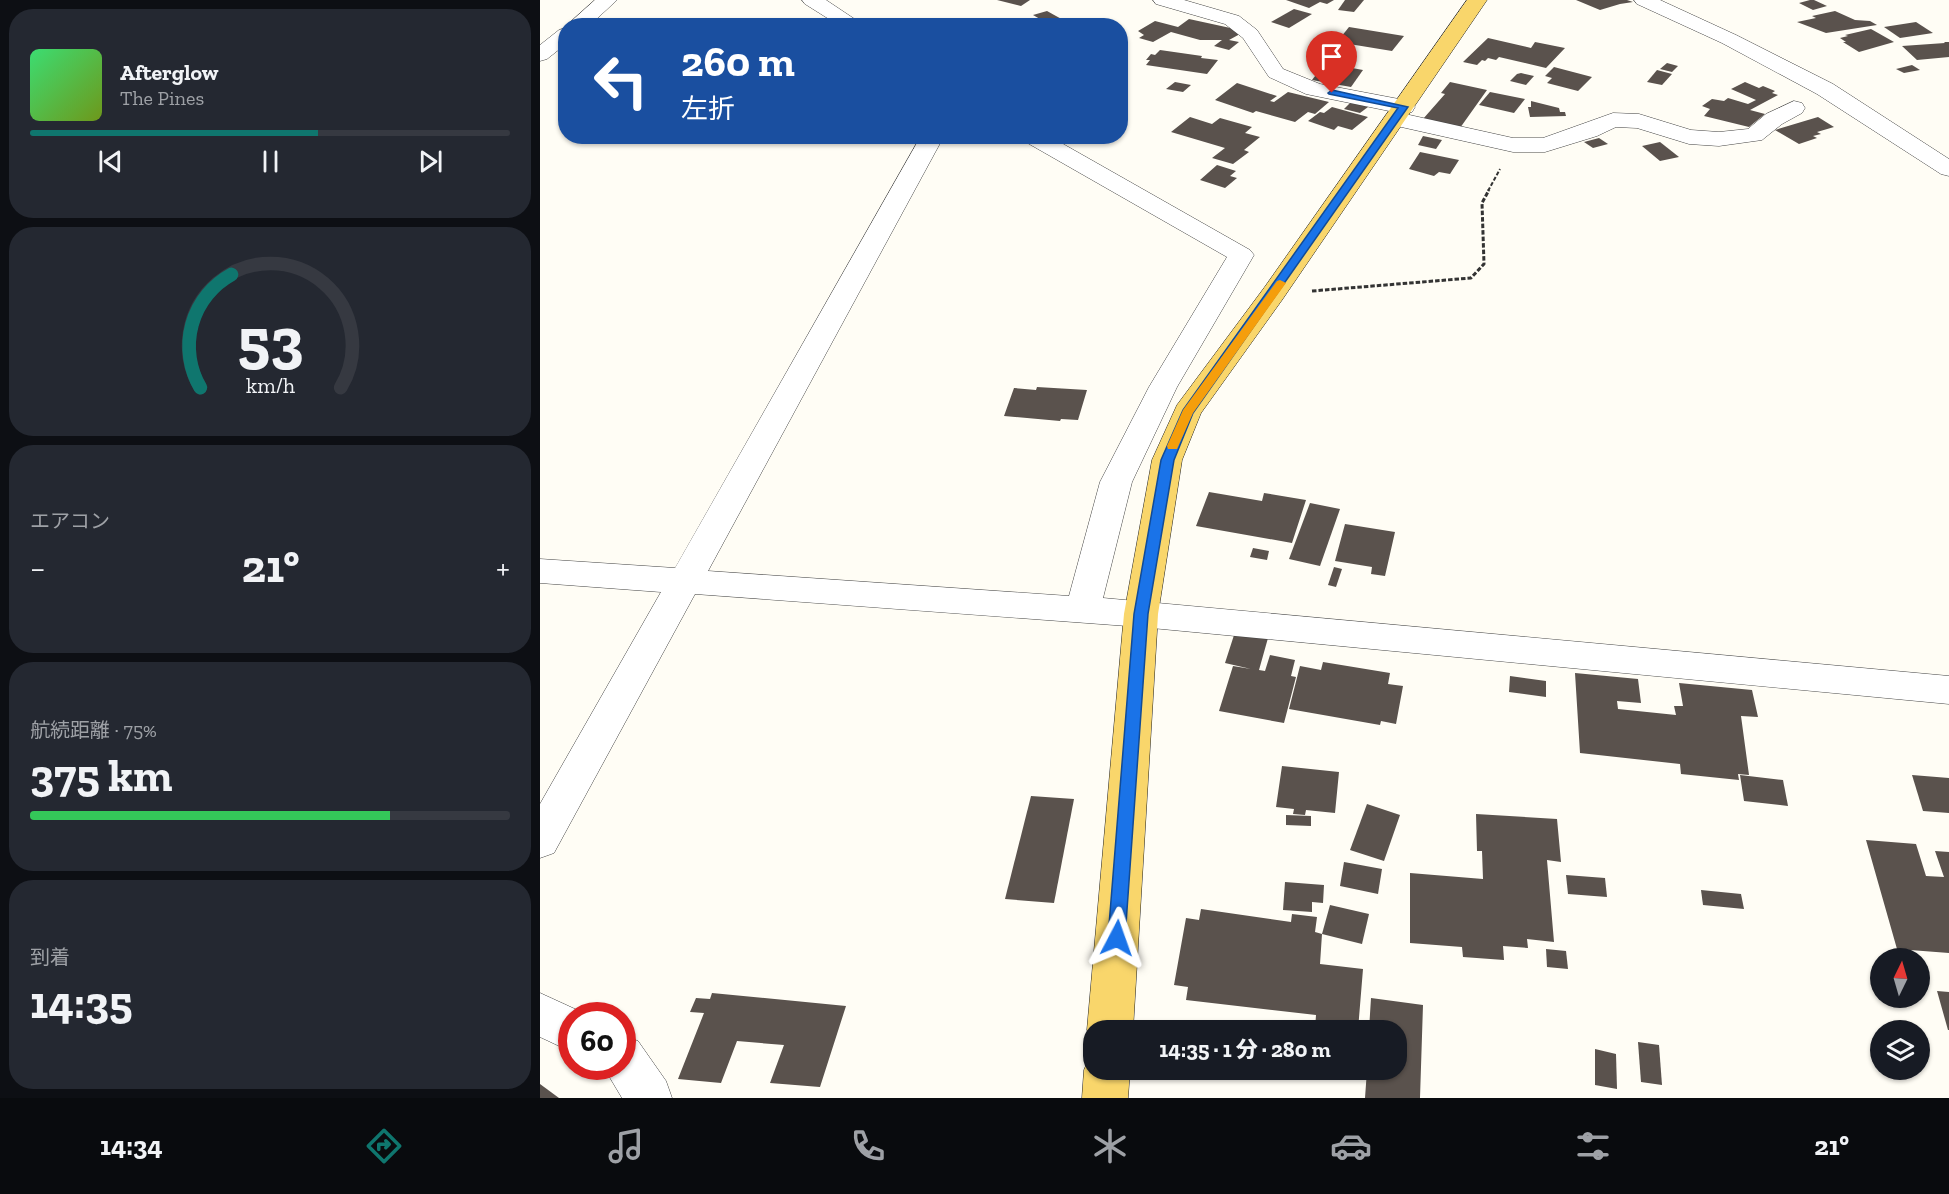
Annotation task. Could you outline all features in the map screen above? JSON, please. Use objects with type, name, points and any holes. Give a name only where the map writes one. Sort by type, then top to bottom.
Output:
[{"type":"main road","points":[[1111,1020],[1141,614],[1167,460],[1187,412],[1273,294],[1477,0]]},
{"type":"main road","points":[[1105,1098],[1106,1080]]},
{"type":"street","points":[[586,18],[607,0]]},
{"type":"street","points":[[812,0],[842,18]]},
{"type":"street","points":[[1163,0],[1232,20],[1250,34],[1276,73],[1314,89],[1513,145],[1545,145],[1589,131],[1613,120],[1639,121],[1689,137],[1719,139],[1754,135],[1774,119],[1794,108]]},
{"type":"street","points":[[1644,0],[1729,39],[1825,89],[1949,169]]},
{"type":"street","points":[[540,55],[558,40]]},
{"type":"street","points":[[540,841],[929,144]]},
{"type":"street","points":[[1046,144],[1241,255],[1163,387],[1116,482],[1083,610]]},
{"type":"street","points":[[540,571],[1141,614],[1949,690]]},
{"type":"street","points":[[540,1014],[558,1023]]},
{"type":"street","points":[[636,1078],[649,1098]]},
{"type":"path","points":[[1273,294],[1471,278],[1484,264],[1482,204],[1513,145]]},
{"type":"building","points":[[997,0],[1030,0],[1021,6]]},
{"type":"building","points":[[1286,0],[1334,0],[1327,4],[1320,2],[1309,8]]},
{"type":"building","points":[[1345,0],[1364,0],[1354,12],[1338,10]]},
{"type":"building","points":[[1576,0],[1627,0],[1633,2],[1600,10]]},
{"type":"building","points":[[1810,0],[1827,6],[1813,10],[1799,3]]},
{"type":"building","points":[[1294,9],[1312,14],[1289,28],[1271,22]]},
{"type":"building","points":[[1047,11],[1060,18],[1038,18],[1033,15]]},
{"type":"building","points":[[1835,11],[1855,20],[1870,21],[1877,25],[1826,33],[1797,22]]},
{"type":"building","points":[[1189,19],[1235,29],[1240,34],[1229,40],[1239,42],[1229,50],[1214,46],[1222,40],[1200,40],[1171,32],[1153,42],[1139,38],[1144,35],[1138,31],[1155,21],[1178,27]]},
{"type":"building","points":[[1916,22],[1933,33],[1900,38],[1884,27]]},
{"type":"building","points":[[1349,27],[1404,36],[1392,51],[1337,42]]},
{"type":"building","points":[[1871,29],[1894,42],[1859,52],[1840,38],[1848,36],[1845,35]]},
{"type":"building","points":[[1488,38],[1531,48],[1535,42],[1565,48],[1546,68],[1499,57],[1496,60],[1488,58],[1485,61],[1482,60],[1477,65],[1463,62]]},
{"type":"building","points":[[1949,42],[1949,57],[1917,60],[1902,46],[1945,43]]},
{"type":"building","points":[[1160,50],[1218,60],[1207,74],[1146,65],[1150,60],[1146,60],[1151,54],[1155,55]]},
{"type":"building","points":[[1325,63],[1363,70],[1351,87],[1312,80]]},
{"type":"building","points":[[1667,63],[1678,66],[1672,72],[1660,69]]},
{"type":"building","points":[[1912,65],[1920,70],[1904,73],[1896,69]]},
{"type":"building","points":[[1554,67],[1592,77],[1578,91],[1547,83],[1552,78],[1545,76]]},
{"type":"building","points":[[1657,70],[1672,74],[1662,85],[1647,82]]},
{"type":"building","points":[[1517,74],[1534,76],[1526,85],[1510,81]]},
{"type":"building","points":[[1175,82],[1191,85],[1183,92],[1166,89]]},
{"type":"building","points":[[1450,82],[1487,90],[1460,128],[1423,119],[1445,94],[1441,93]]},
{"type":"building","points":[[1745,82],[1759,88],[1763,86],[1775,91],[1772,93],[1778,95],[1750,110],[1765,114],[1749,127],[1704,116],[1710,109],[1702,106],[1712,99],[1724,101],[1728,98],[1748,104],[1756,100],[1731,89]]},
{"type":"building","points":[[1237,83],[1277,96],[1270,101],[1274,102],[1288,92],[1329,102],[1315,114],[1308,112],[1295,122],[1256,111],[1253,113],[1215,100]]},
{"type":"building","points":[[1490,92],[1525,99],[1514,113],[1479,105]]},
{"type":"building","points":[[1531,101],[1559,108],[1560,112],[1565,112],[1566,116],[1530,117],[1528,107],[1531,107]]},
{"type":"building","points":[[1351,102],[1368,107],[1360,113],[1344,109]]},
{"type":"building","points":[[1332,107],[1368,117],[1352,130],[1338,126],[1334,130],[1308,121]]},
{"type":"building","points":[[1190,117],[1212,124],[1220,118],[1252,127],[1245,133],[1260,137],[1244,150],[1249,152],[1233,164],[1212,158],[1225,148],[1171,132]]},
{"type":"building","points":[[1818,117],[1834,127],[1817,132],[1821,134],[1813,136],[1817,138],[1799,144],[1775,130]]},
{"type":"building","points":[[1423,136],[1442,140],[1436,149],[1418,145]]},
{"type":"building","points":[[1599,138],[1608,144],[1593,148],[1584,142]]},
{"type":"building","points":[[1660,142],[1679,157],[1660,161],[1642,146]]},
{"type":"building","points":[[1420,152],[1459,160],[1450,174],[1439,172],[1434,176],[1409,169]]},
{"type":"building","points":[[1217,165],[1236,171],[1230,176],[1237,178],[1225,188],[1200,180]]},
{"type":"building","points":[[1037,387],[1087,390],[1078,420],[1061,419],[1060,421],[1004,416],[1014,388],[1036,390]]},
{"type":"building","points":[[1209,492],[1262,501],[1264,493],[1306,500],[1292,543],[1196,526]]},
{"type":"building","points":[[1310,503],[1340,509],[1320,566],[1289,559]]},
{"type":"building","points":[[1345,524],[1395,532],[1385,576],[1371,574],[1372,567],[1335,561]]},
{"type":"building","points":[[1253,548],[1269,551],[1267,560],[1250,557]]},
{"type":"building","points":[[1334,567],[1342,569],[1336,587],[1328,585]]},
{"type":"building","points":[[1235,632],[1268,638],[1259,670],[1265,671],[1270,655],[1295,660],[1291,676],[1296,677],[1284,723],[1219,711],[1233,666],[1251,669],[1225,663]]},
{"type":"building","points":[[1323,662],[1390,673],[1388,684],[1403,686],[1396,724],[1381,721],[1380,725],[1289,709],[1300,666],[1321,670]]},
{"type":"building","points":[[1575,673],[1638,679],[1641,703],[1617,701],[1618,709],[1676,715],[1674,706],[1683,706],[1679,683],[1752,690],[1758,717],[1741,716],[1749,775],[1738,774],[1739,780],[1681,774],[1680,764],[1580,753]]},
{"type":"building","points":[[1510,676],[1546,681],[1546,697],[1509,692]]},
{"type":"building","points":[[1282,766],[1339,772],[1335,813],[1306,810],[1305,815],[1293,814],[1294,809],[1276,807]]},
{"type":"building","points":[[1740,775],[1783,780],[1788,806],[1744,801]]},
{"type":"building","points":[[1912,775],[1949,778],[1949,813],[1923,811]]},
{"type":"building","points":[[1031,796],[1074,799],[1054,903],[1005,899]]},
{"type":"building","points":[[1367,804],[1400,815],[1384,861],[1350,850]]},
{"type":"building","points":[[1476,814],[1557,819],[1561,862],[1547,860],[1554,942],[1527,939],[1528,948],[1503,946],[1504,960],[1463,957],[1462,947],[1410,943],[1410,873],[1483,879],[1482,851],[1477,851]]},
{"type":"building","points":[[1286,815],[1311,816],[1311,826],[1286,825]]},
{"type":"building","points":[[1866,840],[1916,844],[1926,876],[1944,877],[1935,851],[1949,852],[1949,953],[1930,952],[1930,948],[1897,948]]},
{"type":"building","points":[[1344,862],[1382,869],[1378,894],[1340,886]]},
{"type":"building","points":[[1566,875],[1605,878],[1607,897],[1568,894]]},
{"type":"building","points":[[1285,882],[1324,885],[1323,903],[1312,902],[1312,912],[1283,910]]},
{"type":"building","points":[[1701,890],[1741,894],[1744,909],[1703,905]]},
{"type":"building","points":[[1330,905],[1369,914],[1362,944],[1322,934]]},
{"type":"building","points":[[1201,909],[1291,922],[1292,914],[1317,917],[1315,932],[1322,934],[1320,964],[1363,969],[1359,1020],[1316,1020],[1316,1015],[1186,1000],[1188,987],[1174,985],[1186,918],[1199,920]]},
{"type":"building","points":[[1546,949],[1566,951],[1568,969],[1547,967]]},
{"type":"building","points":[[1937,991],[1949,992],[1949,1030],[1948,1030]]},
{"type":"building","points":[[712,993],[846,1006],[820,1087],[770,1083],[784,1045],[737,1041],[721,1083],[678,1079],[704,1013],[690,1012],[696,998],[710,999]]},
{"type":"building","points":[[1371,998],[1423,1005],[1420,1098],[1365,1098],[1366,1080],[1407,1080],[1407,1020],[1370,1020]]},
{"type":"building","points":[[1638,1042],[1659,1045],[1662,1085],[1641,1082]]},
{"type":"building","points":[[1595,1049],[1616,1054],[1617,1089],[1595,1085]]},
{"type":"building","points":[[540,1084],[559,1098],[540,1098]]},
{"type":"slow traffic","points":[[1173,446],[1187,412],[1280,283]]},
{"type":"route","points":[[1117,938],[1141,614],[1167,460],[1187,412],[1404,107],[1332,93]]}]
